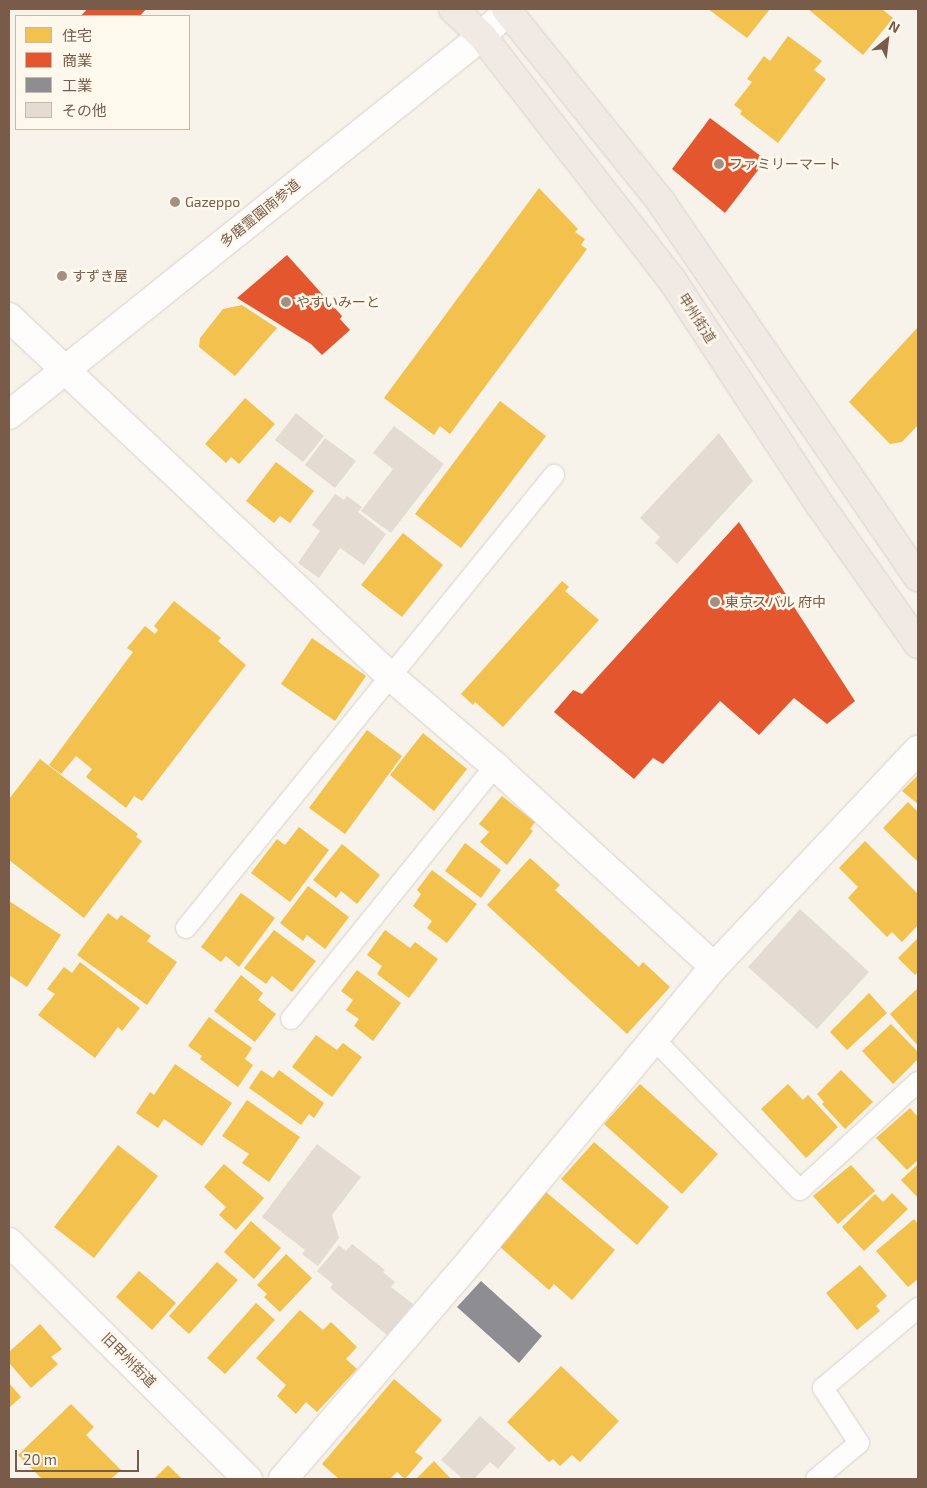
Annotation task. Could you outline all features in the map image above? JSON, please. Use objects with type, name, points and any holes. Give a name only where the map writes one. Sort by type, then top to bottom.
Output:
[{"type":"highway","name":"甲州街道","points":[[454,9],[482,36],[672,280],[820,505],[918,644]]},
{"type":"highway","points":[[507,9],[661,202],[918,578]]},
{"type":"street","name":"多磨霊園南参道","points":[[9,415],[482,36],[507,9]]},
{"type":"street","points":[[9,317],[66,368],[390,676],[495,766],[714,967]]},
{"type":"street","points":[[283,1479],[473,1258],[714,967],[918,750]]},
{"type":"street","name":"旧甲州街道","points":[[9,1242],[248,1479]]},
{"type":"lane","points":[[186,928],[554,475]]},
{"type":"lane","points":[[291,1019],[495,766]]},
{"type":"lane","points":[[654,1039],[800,1190],[918,1082]]},
{"type":"lane","points":[[816,1479],[859,1443],[823,1388],[918,1308]]},
{"type":"building: 住宅","points":[[708,9],[770,9],[747,38]]},
{"type":"building: 住宅","points":[[808,9],[882,9],[893,18],[863,55]]},
{"type":"building: 住宅","points":[[788,36],[822,61],[814,70],[826,79],[778,143],[740,114],[742,111],[734,105],[752,82],[747,79],[764,56],[770,61]]},
{"type":"building: 住宅","points":[[539,188],[578,229],[575,232],[585,239],[581,245],[587,249],[450,434],[440,426],[434,435],[384,398]]},
{"type":"building: 住宅","points":[[242,305],[277,328],[235,376],[199,347],[200,338],[223,309]]},
{"type":"building: 住宅","points":[[918,327],[918,425],[902,442],[890,444],[849,402]]},
{"type":"building: 住宅","points":[[245,398],[275,424],[239,464],[231,457],[226,463],[205,444]]},
{"type":"building: 住宅","points":[[500,401],[546,436],[461,548],[415,514]]},
{"type":"building: 住宅","points":[[276,462],[314,491],[290,523],[280,516],[274,523],[246,501]]},
{"type":"building: 住宅","points":[[403,533],[443,565],[402,617],[361,585]]},
{"type":"building: 住宅","points":[[562,581],[569,587],[565,591],[599,620],[503,727],[475,702],[473,705],[461,694]]},
{"type":"building: 住宅","points":[[174,601],[221,638],[218,641],[246,665],[142,801],[134,796],[126,808],[86,777],[92,769],[76,756],[61,774],[49,765],[133,652],[127,648],[145,626],[155,634],[158,630],[154,626]]},
{"type":"building: 住宅","points":[[312,638],[366,676],[335,721],[281,684]]},
{"type":"building: 住宅","points":[[367,730],[402,756],[345,834],[309,808]]},
{"type":"building: 住宅","points":[[423,733],[467,769],[434,811],[390,775]]},
{"type":"building: 住宅","points":[[40,759],[138,834],[136,837],[142,841],[84,918],[9,860],[9,799]]},
{"type":"building: 住宅","points":[[918,775],[918,804],[902,791]]},
{"type":"building: 住宅","points":[[502,796],[535,822],[530,829],[533,831],[507,865],[480,842],[489,832],[479,824]]},
{"type":"building: 住宅","points":[[908,802],[918,812],[918,862],[883,828]]},
{"type":"building: 住宅","points":[[299,827],[329,850],[290,902],[251,873],[277,839],[285,845]]},
{"type":"building: 住宅","points":[[865,841],[918,894],[918,925],[902,942],[892,932],[887,937],[848,898],[858,887],[839,868]]},
{"type":"building: 住宅","points":[[465,843],[501,870],[481,898],[445,871]]},
{"type":"building: 住宅","points":[[342,844],[380,875],[357,904],[341,891],[336,898],[313,880]]},
{"type":"building: 住宅","points":[[530,858],[560,885],[555,890],[639,967],[643,962],[670,987],[627,1034],[487,905]]},
{"type":"building: 住宅","points":[[432,870],[477,904],[447,943],[427,928],[432,921],[413,906],[421,894],[417,890]]},
{"type":"building: 住宅","points":[[308,886],[349,917],[325,949],[307,935],[303,941],[280,923]]},
{"type":"building: 住宅","points":[[241,893],[275,918],[239,967],[226,956],[221,962],[201,947]]},
{"type":"building: 住宅","points":[[9,901],[61,935],[27,987],[9,975]]},
{"type":"building: 住宅","points":[[108,913],[117,920],[121,915],[151,936],[147,941],[177,962],[147,1005],[77,955]]},
{"type":"building: 住宅","points":[[274,930],[316,961],[292,992],[272,976],[266,984],[244,968]]},
{"type":"building: 住宅","points":[[385,930],[410,948],[415,942],[438,959],[409,998],[377,974],[382,966],[367,955]]},
{"type":"building: 住宅","points":[[918,938],[918,972],[915,975],[898,958]]},
{"type":"building: 住宅","points":[[80,962],[140,1008],[122,1031],[118,1027],[95,1058],[38,1015],[55,994],[47,989],[64,967],[72,973]]},
{"type":"building: 住宅","points":[[357,970],[401,1003],[373,1041],[354,1026],[359,1019],[346,1010],[353,1000],[341,991]]},
{"type":"building: 住宅","points":[[241,975],[263,993],[258,1000],[276,1014],[255,1042],[214,1011]]},
{"type":"building: 住宅","points":[[918,988],[918,1046],[890,1014]]},
{"type":"building: 住宅","points":[[869,993],[887,1013],[847,1050],[830,1032]]},
{"type":"building: 住宅","points":[[209,1017],[252,1048],[245,1059],[253,1065],[238,1087],[200,1059],[202,1056],[188,1046]]},
{"type":"building: 住宅","points":[[891,1024],[918,1052],[918,1059],[893,1084],[862,1051]]},
{"type":"building: 住宅","points":[[316,1035],[337,1050],[343,1043],[362,1057],[332,1097],[292,1067]]},
{"type":"building: 住宅","points":[[175,1064],[232,1103],[202,1146],[164,1119],[158,1128],[136,1113],[150,1092],[154,1095]]},
{"type":"building: 住宅","points":[[261,1070],[273,1078],[279,1070],[324,1103],[314,1118],[309,1114],[301,1125],[249,1088]]},
{"type":"building: 住宅","points":[[841,1070],[873,1102],[845,1129],[822,1104],[824,1102],[817,1094]]},
{"type":"building: 住宅","points":[[640,1084],[718,1154],[682,1194],[604,1124]]},
{"type":"building: 住宅","points":[[788,1084],[803,1100],[808,1095],[838,1127],[806,1158],[761,1109]]},
{"type":"building: 住宅","points":[[247,1100],[300,1137],[269,1182],[242,1163],[249,1154],[222,1136]]},
{"type":"building: 住宅","points":[[910,1108],[918,1117],[918,1160],[907,1170],[876,1138]]},
{"type":"building: 住宅","points":[[594,1142],[669,1207],[637,1245],[561,1179]]},
{"type":"building: 住宅","points":[[118,1145],[158,1176],[94,1258],[54,1227]]},
{"type":"building: 住宅","points":[[224,1164],[264,1198],[236,1230],[219,1215],[226,1207],[204,1187]]},
{"type":"building: 住宅","points":[[918,1164],[918,1198],[901,1180]]},
{"type":"building: 住宅","points":[[851,1165],[875,1191],[838,1224],[813,1196]]},
{"type":"building: 住宅","points":[[546,1192],[615,1250],[572,1300],[554,1284],[549,1290],[499,1246]]},
{"type":"building: 住宅","points":[[892,1193],[908,1209],[864,1251],[842,1227],[875,1194],[883,1202]]},
{"type":"building: 住宅","points":[[914,1219],[918,1224],[918,1279],[908,1287],[876,1251]]},
{"type":"building: 住宅","points":[[251,1221],[281,1248],[254,1279],[224,1252]]},
{"type":"building: 住宅","points":[[286,1254],[312,1278],[280,1312],[264,1297],[267,1294],[257,1285]]},
{"type":"building: 住宅","points":[[217,1262],[238,1280],[189,1334],[169,1316]]},
{"type":"building: 住宅","points":[[860,1265],[887,1296],[876,1306],[880,1311],[857,1330],[826,1293]]},
{"type":"building: 住宅","points":[[139,1271],[176,1303],[152,1330],[116,1297]]},
{"type":"building: 住宅","points":[[256,1303],[275,1320],[225,1374],[207,1358]]},
{"type":"building: 住宅","points":[[300,1310],[323,1330],[331,1322],[357,1347],[346,1359],[357,1369],[317,1412],[306,1402],[296,1414],[277,1396],[286,1385],[256,1358]]},
{"type":"building: 住宅","points":[[40,1324],[62,1349],[51,1357],[58,1364],[31,1388],[9,1363],[9,1352]]},
{"type":"building: 住宅","points":[[561,1366],[619,1421],[580,1462],[572,1455],[560,1466],[553,1459],[549,1462],[507,1422]]},
{"type":"building: 住宅","points":[[394,1379],[442,1420],[415,1452],[423,1458],[405,1479],[397,1472],[390,1479],[339,1479],[322,1464]]},
{"type":"building: 住宅","points":[[9,1383],[21,1397],[9,1408]]},
{"type":"building: 住宅","points":[[71,1404],[94,1427],[86,1435],[121,1470],[111,1479],[42,1479],[18,1455]]},
{"type":"building: 住宅","points":[[434,1461],[451,1479],[416,1479]]},
{"type":"building: 住宅","points":[[168,1465],[182,1479],[154,1479]]},
{"type":"building: 商業","points":[[87,9],[146,9],[141,15],[82,15]]},
{"type":"building: 商業","name":"ファミリーマート","points":[[710,118],[766,160],[725,213],[672,169]]},
{"type":"building: 商業","points":[[287,255],[342,316],[340,319],[350,330],[322,355],[311,344],[237,298]]},
{"type":"building: 商業","points":[[739,522],[855,701],[827,724],[794,698],[759,735],[720,701],[663,764],[653,758],[634,779],[554,712],[573,690],[582,694]]},
{"type":"building: 工業","points":[[481,1281],[542,1336],[519,1363],[457,1307]]},
{"type":"building: その他","points":[[296,413],[324,436],[303,462],[275,440]]},
{"type":"building: その他","points":[[394,426],[444,464],[391,533],[361,511],[393,469],[373,453]]},
{"type":"building: その他","points":[[719,433],[753,481],[677,564],[655,543],[660,537],[640,518]]},
{"type":"building: その他","points":[[325,438],[356,461],[335,488],[305,465]]},
{"type":"building: その他","points":[[335,494],[344,500],[347,496],[362,507],[358,512],[386,534],[364,565],[340,548],[319,578],[298,563],[320,531],[312,525]]},
{"type":"building: その他","points":[[800,909],[869,972],[817,1029],[748,967]]},
{"type":"building: その他","points":[[317,1144],[361,1177],[332,1215],[339,1238],[318,1266],[302,1254],[305,1250],[262,1217]]},
{"type":"building: その他","points":[[352,1244],[385,1270],[383,1272],[395,1282],[391,1287],[413,1304],[387,1335],[330,1288],[333,1284],[317,1271],[339,1245],[346,1251]]},
{"type":"building: その他","points":[[480,1416],[516,1448],[498,1469],[490,1462],[474,1479],[463,1479],[441,1460]]},
{"type":"place","name":"ファミリーマート","points":[[719,164]]},
{"type":"place","name":"Gazeppo","points":[[175,202]]},
{"type":"place","name":"すずき屋","points":[[62,276]]},
{"type":"place","name":"やすいみーと","points":[[286,302]]},
{"type":"place","name":"東京スバル 府中","points":[[715,602]]}]
